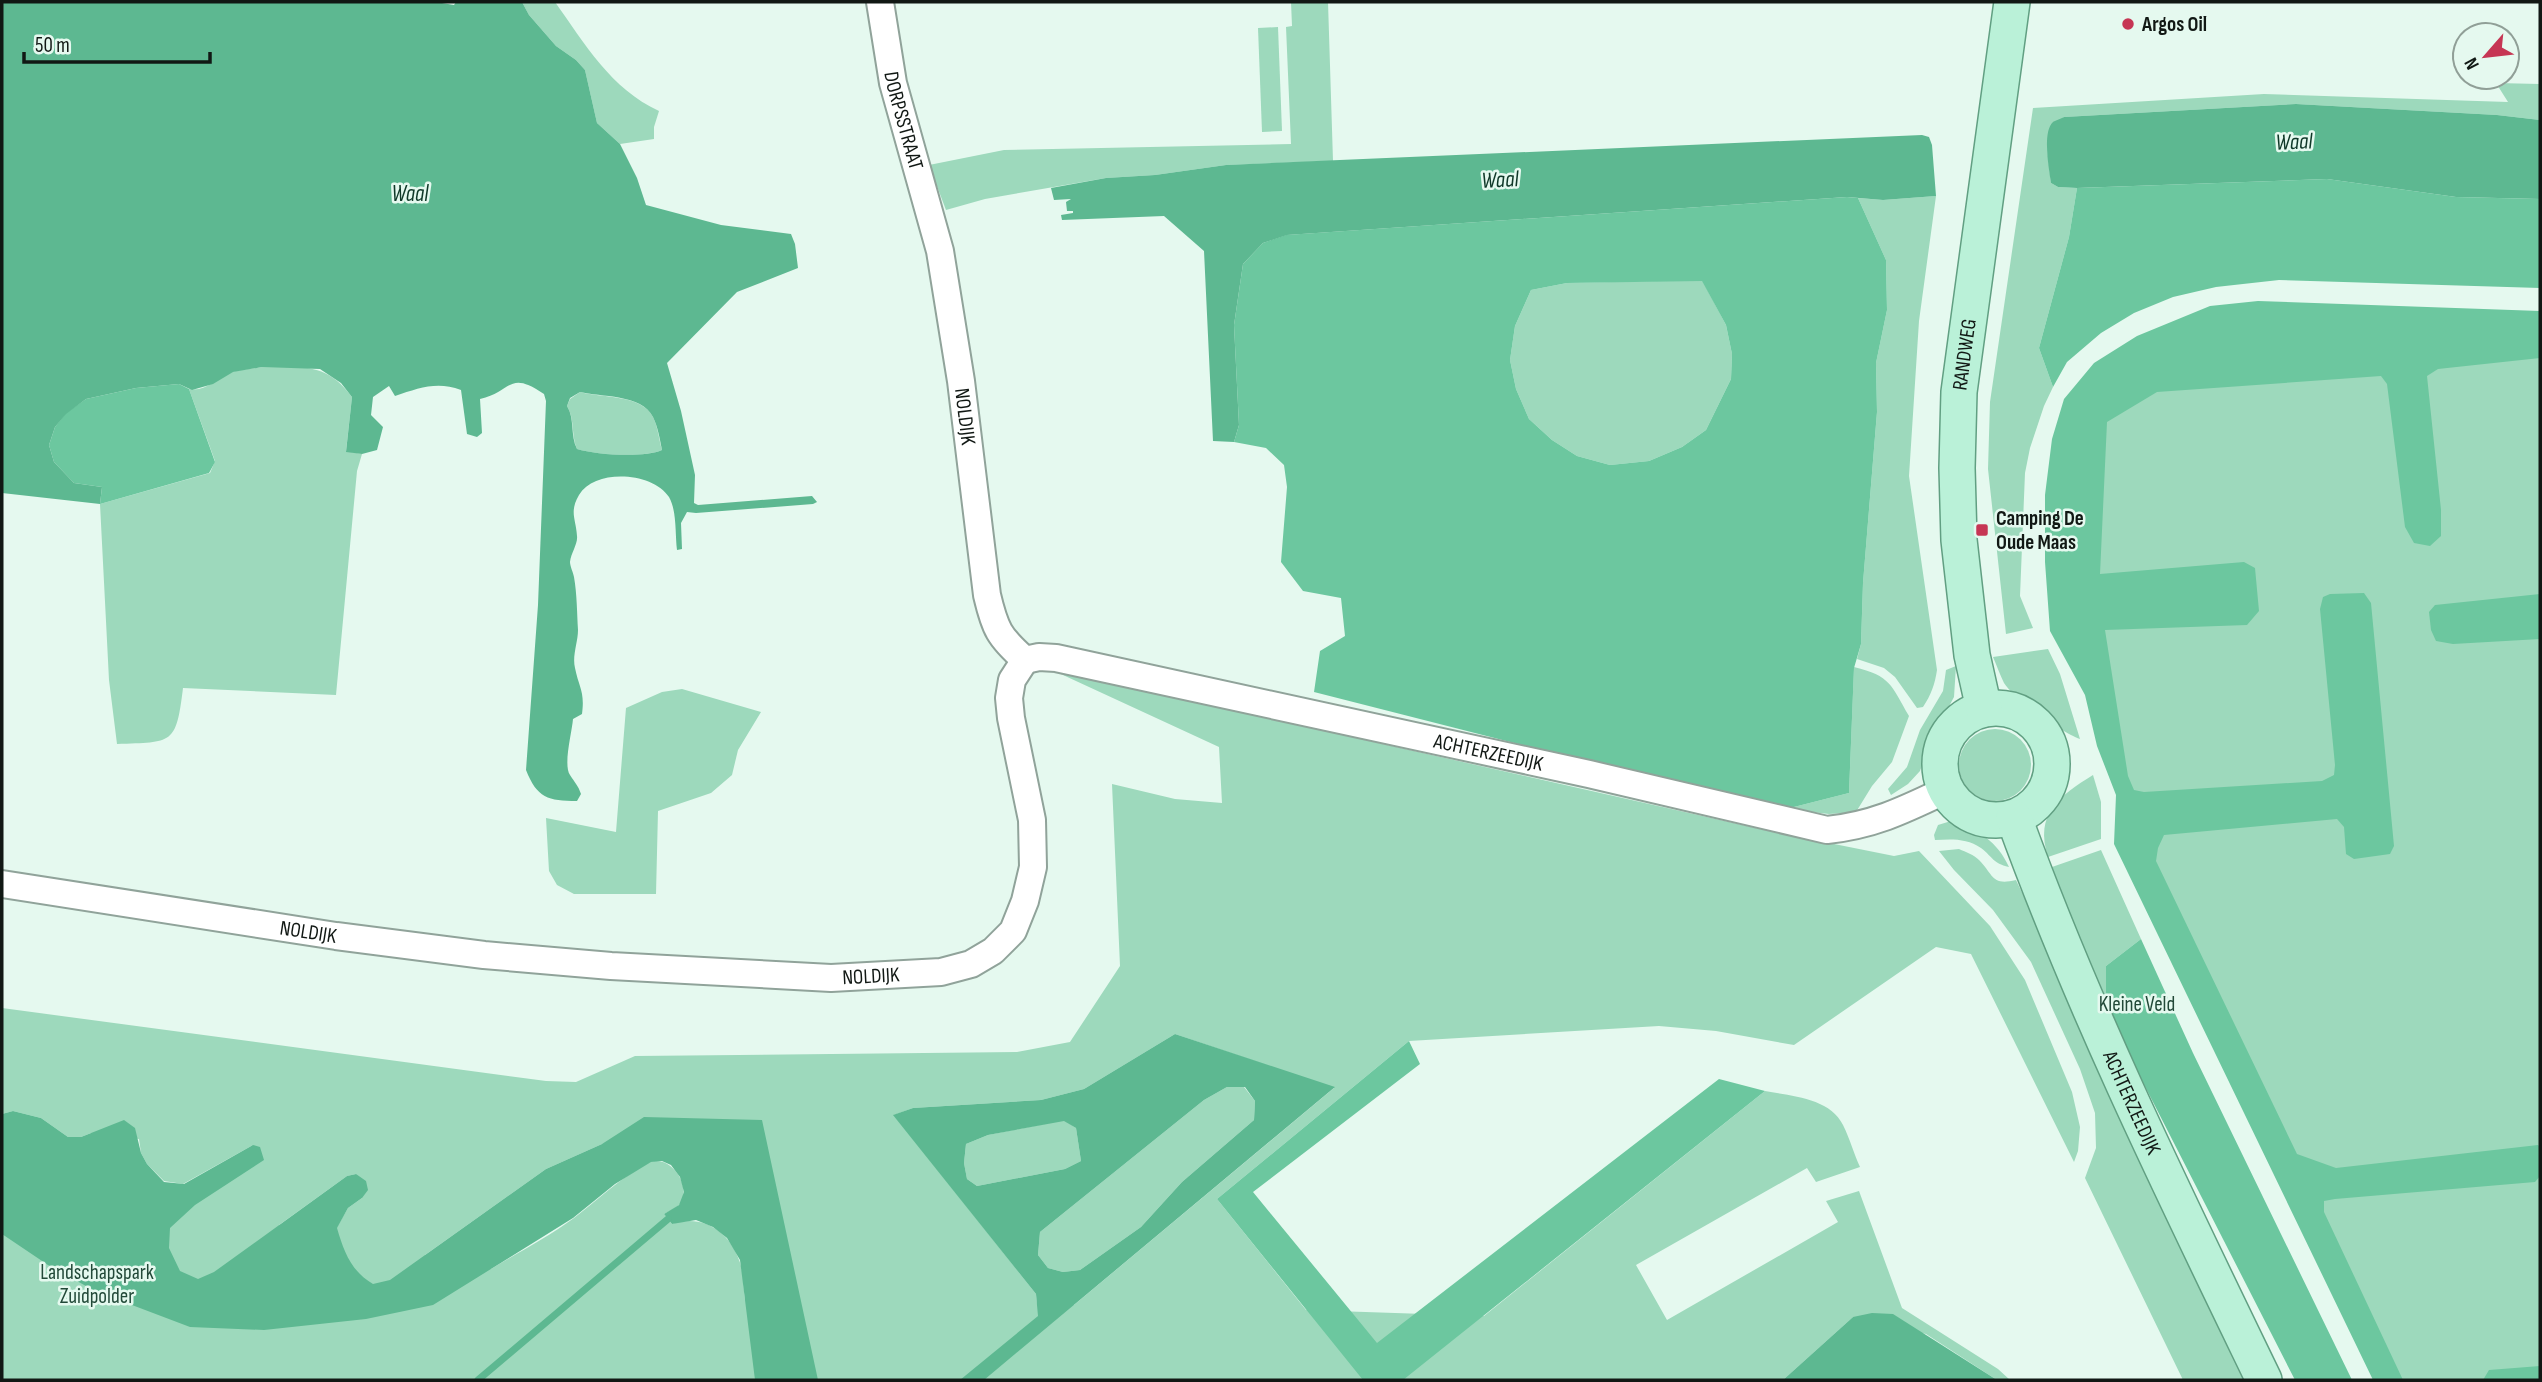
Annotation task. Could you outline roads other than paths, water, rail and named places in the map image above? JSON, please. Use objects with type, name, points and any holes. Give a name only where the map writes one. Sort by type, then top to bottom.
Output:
[{"type":"main road","name":"RANDWEG","points":[[1984,709],[1972,655],[1959,540],[1959,393],[2012,2]]},
{"type":"main road","points":[[2003,708],[2022,714],[2038,726],[2048,743],[2053,762],[2048,786],[2035,806],[2014,818],[1998,821],[1967,813],[1945,790],[1940,764],[1945,739],[1968,715],[1984,709],[2003,708]]},
{"type":"main road","name":"ACHTERZEEDIJK","points":[[2014,818],[2075,976],[2186,1220],[2264,1380]]},
{"type":"street","name":"DORPSSTRAAT","points":[[880,2],[893,83],[911,155],[934,227]]},
{"type":"street","name":"NOLDIJK","points":[[2,884],[336,936],[484,955],[611,966],[831,978],[941,972],[971,964],[993,951],[1013,931],[1025,901],[1033,867],[1032,820],[1009,698],[1012,680],[1026,660],[1003,639],[994,625],[987,595],[961,381],[934,227]]},
{"type":"street","name":"ACHTERZEEDIJK","points":[[1026,660],[1039,657],[1056,658],[1827,830],[1858,827],[1895,814],[1945,790]]},
{"type":"water","name":"Waal","points":[[2,2],[436,2],[454,5],[456,2],[522,2],[529,15],[556,46],[585,70],[597,123],[620,144],[637,178],[646,205],[721,225],[791,234],[795,244],[798,268],[737,292],[667,363],[695,475],[694,503],[698,505],[812,496],[817,502],[687,512],[681,523],[682,549],[677,550],[672,503],[661,489],[650,482],[624,476],[610,477],[587,486],[579,495],[574,511],[577,539],[570,562],[575,583],[578,630],[574,663],[583,706],[582,714],[573,719],[567,764],[581,794],[577,801],[545,796],[535,787],[526,770],[538,605],[546,401],[544,394],[532,387],[523,383],[510,384],[480,399],[482,433],[477,437],[467,434],[461,390],[436,386],[395,396],[389,386],[373,397],[371,415],[383,427],[377,450],[362,454],[346,452],[352,397],[341,383],[320,369],[262,367],[233,372],[213,384],[192,390],[179,384],[136,388],[86,399],[66,414],[55,427],[49,445],[54,462],[74,483],[102,487],[100,504],[2,493]],"holes":[[[580,392],[640,404],[653,417],[662,450],[620,455],[577,449],[567,406],[570,398]]]},
{"type":"water","points":[[2296,104],[2497,115],[2540,120],[2540,199],[2456,197],[2327,179],[2077,188],[2058,187],[2051,183],[2048,134],[2053,122],[2064,117]]},
{"type":"water","points":[[1922,135],[1929,137],[1932,145],[1936,196],[1883,200],[1847,197],[1287,235],[1263,243],[1243,264],[1234,325],[1239,425],[1234,442],[1213,441],[1204,251],[1164,216],[1062,220],[1061,215],[1073,213],[1067,211],[1066,202],[1071,199],[1054,200],[1051,188],[1106,178],[1155,175],[1226,165]]},
{"type":"water","points":[[1175,1034],[1335,1087],[984,1380],[960,1380],[1038,1316],[1036,1294],[893,1115],[913,1108],[1041,1100],[1084,1089]],"holes":[[[1227,1087],[1245,1087],[1255,1101],[1254,1120],[1182,1182],[1141,1227],[1080,1270],[1063,1272],[1048,1268],[1038,1255],[1040,1232],[1204,1100]],[[1064,1121],[1076,1128],[1081,1161],[1065,1169],[977,1186],[967,1179],[964,1163],[966,1144],[988,1135]]]},
{"type":"water","points":[[13,1111],[41,1118],[68,1137],[81,1137],[124,1120],[135,1128],[141,1153],[147,1164],[164,1182],[184,1184],[253,1145],[260,1147],[264,1160],[195,1205],[170,1228],[169,1248],[180,1271],[198,1279],[214,1272],[347,1176],[356,1174],[366,1181],[368,1190],[348,1208],[337,1228],[349,1260],[365,1279],[373,1284],[390,1280],[546,1169],[602,1144],[644,1117],[762,1120],[818,1380],[755,1380],[740,1260],[727,1238],[713,1227],[696,1220],[672,1224],[664,1214],[679,1205],[684,1192],[680,1177],[671,1165],[662,1161],[651,1162],[615,1184],[573,1218],[433,1305],[366,1319],[264,1330],[190,1327],[95,1291],[48,1265],[2,1234],[2,1114]]},
{"type":"water","points":[[1872,1313],[1893,1314],[1997,1380],[1783,1380],[1853,1317]]},
{"type":"waterway","points":[[478,1380],[668,1219]]},
{"type":"place","name":"Argos Oil","points":[[2128,24]]},
{"type":"place","name":"Camping De Oude Maas","points":[[1982,530]]},
{"type":"park label","name":"Kleine Veld","points":[[2137,1004]]},
{"type":"park label","name":"Landschapspark Zuidpolder","points":[[97,1284]]}]
